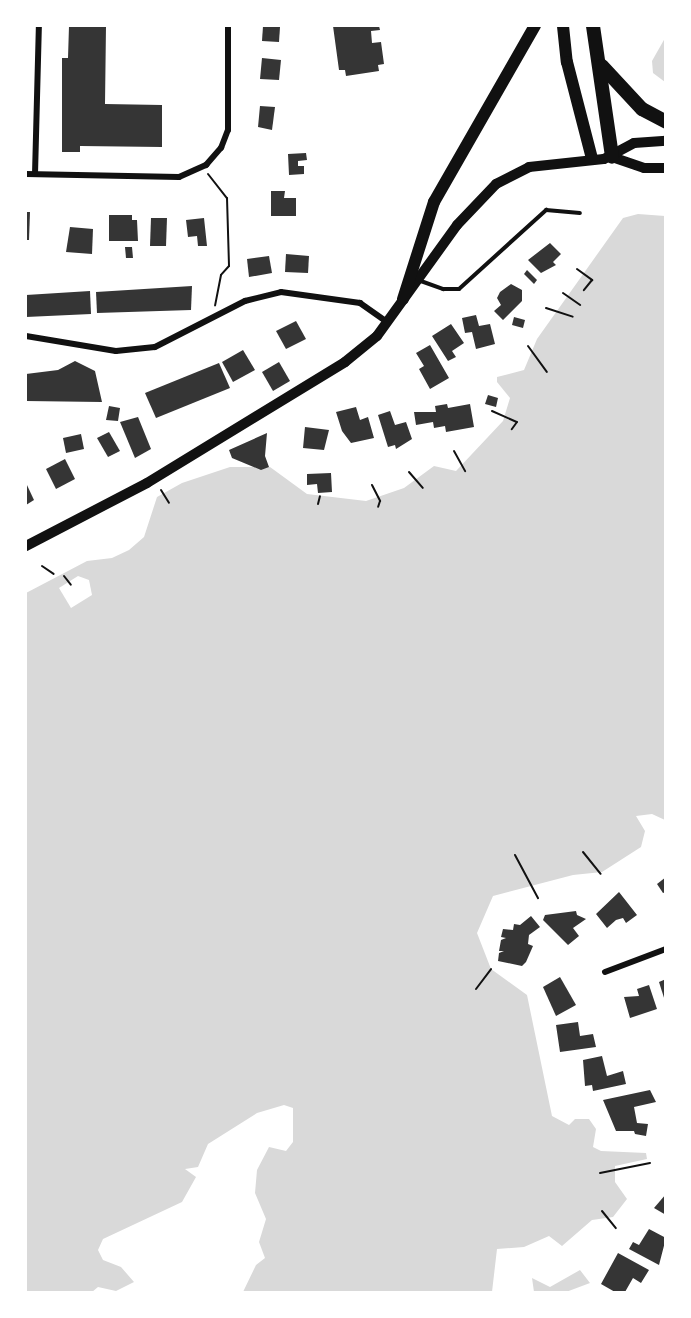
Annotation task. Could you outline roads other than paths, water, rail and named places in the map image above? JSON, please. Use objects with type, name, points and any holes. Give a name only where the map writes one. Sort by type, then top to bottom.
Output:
[{"type":"highway","points":[[593,26],[602,66],[612,157]]},
{"type":"highway","points":[[602,66],[642,109],[666,122]]},
{"type":"main road","points":[[403,299],[434,202],[535,26]]},
{"type":"main road","points":[[563,26],[567,62],[592,159]]},
{"type":"main road","points":[[612,157],[634,143],[666,141]]},
{"type":"main road","points":[[26,546],[147,483],[305,389],[361,349],[388,323],[457,225],[496,184],[529,167],[612,157],[644,168],[666,168]]},
{"type":"street","points":[[35,174],[39,26]]},
{"type":"street","points":[[26,174],[179,177],[202,168],[212,160],[228,130],[228,26]]},
{"type":"street","points":[[26,336],[133,350],[178,338],[245,301],[281,292],[360,303],[388,323]]},
{"type":"street","points":[[605,972],[666,949]]},
{"type":"lane","points":[[417,279],[443,289],[459,289],[546,210],[580,213]]}]
